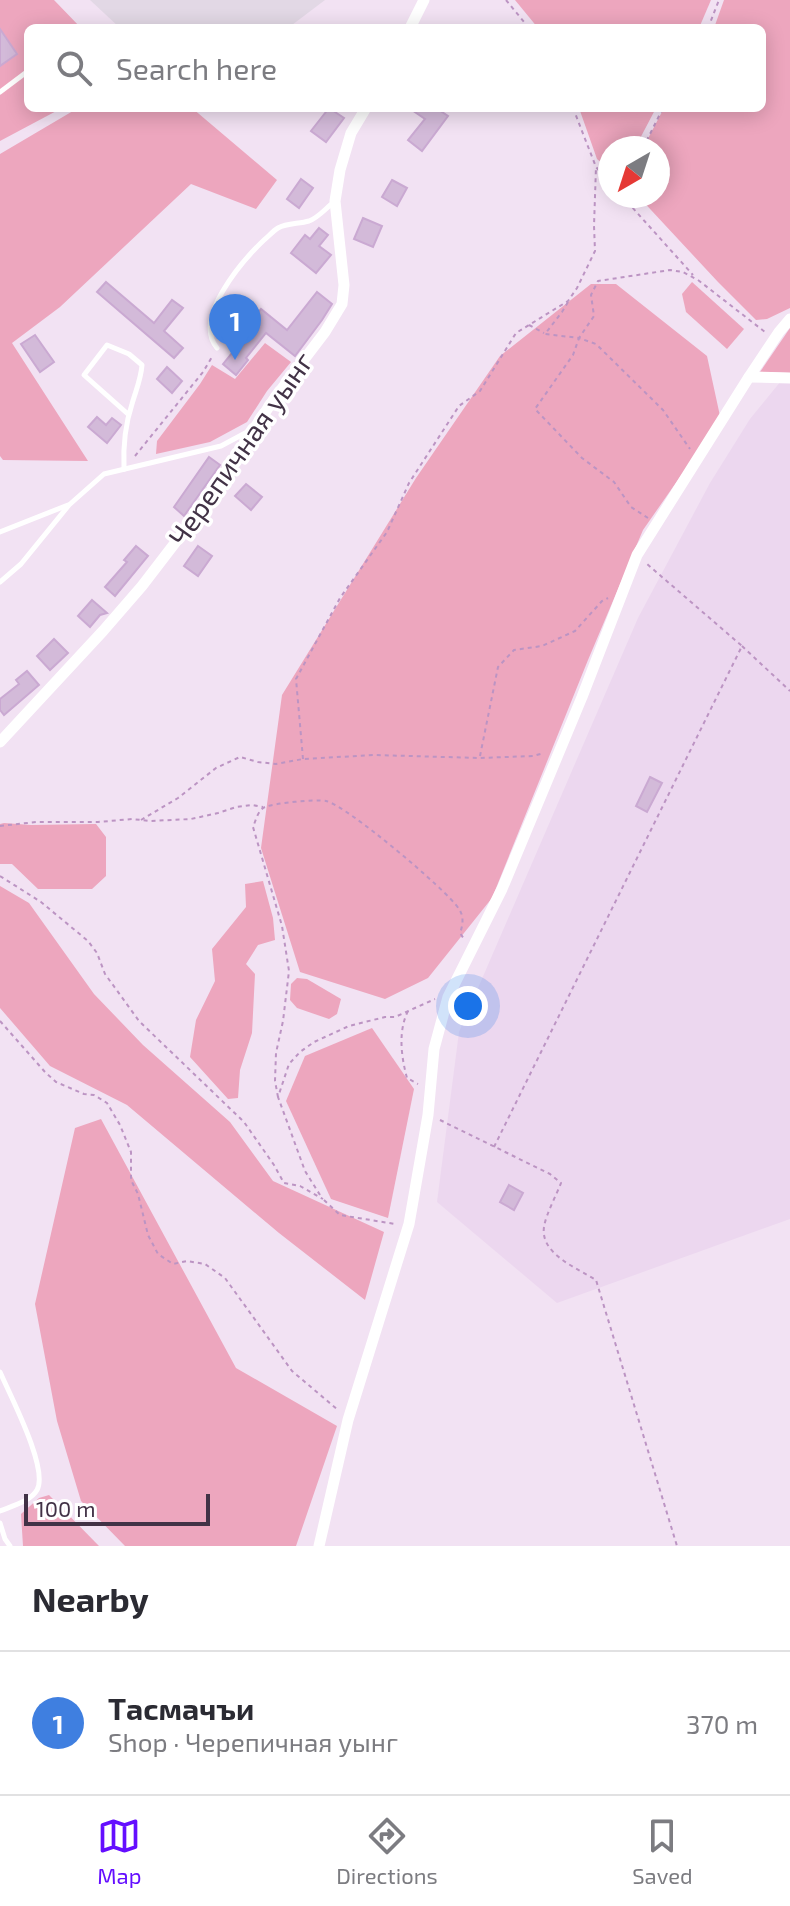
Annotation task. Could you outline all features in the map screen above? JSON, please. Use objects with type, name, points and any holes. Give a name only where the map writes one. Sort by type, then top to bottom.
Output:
[{"type":"street","points":[[412,24],[424,0]]},
{"type":"street","name":"Черепичная уынг","points":[[0,742],[142,586],[198,513],[342,304],[344,285],[335,201],[351,133],[364,112]]},
{"type":"street","points":[[319,1546],[348,1420],[409,1224],[428,1115],[434,1049],[448,997],[502,889],[637,555],[749,377],[790,319]]},
{"type":"street","points":[[749,377],[790,378]]},
{"type":"lane","points":[[0,92],[24,74]]},
{"type":"lane","points":[[217,348],[211,341],[211,323],[218,300],[235,272],[279,227],[312,220],[335,201]]},
{"type":"lane","points":[[124,469],[123,449],[142,365],[129,354],[107,345],[84,375],[129,415]]},
{"type":"lane","points":[[0,582],[21,564],[69,505],[104,474],[221,446],[257,426]]},
{"type":"lane","points":[[0,532],[69,505]]},
{"type":"lane","points":[[0,1372],[36,1455],[41,1480],[37,1492],[28,1499],[0,1511]]},
{"type":"lane","points":[[0,1523],[10,1546]]},
{"type":"path","points":[[506,0],[526,24]]},
{"type":"path","points":[[710,24],[719,0]]},
{"type":"path","points":[[575,112],[598,169]]},
{"type":"path","points":[[649,136],[661,112]]},
{"type":"path","points":[[545,334],[577,288],[595,251],[596,167]]},
{"type":"path","points":[[633,208],[696,279]]},
{"type":"path","points":[[656,523],[631,507],[614,482],[582,458],[535,409],[573,355],[579,338],[594,316],[591,295],[598,281],[670,270],[683,272],[765,332],[779,332]]},
{"type":"path","points":[[303,759],[296,679],[340,598],[387,532],[409,483],[459,406],[480,391],[516,333],[568,301]]},
{"type":"path","points":[[529,325],[545,334],[579,338],[596,344],[663,410],[697,460]]},
{"type":"path","points":[[124,469],[203,372],[217,348]]},
{"type":"path","points":[[637,555],[790,691]]},
{"type":"path","points":[[480,758],[498,667],[514,650],[542,646],[575,631],[602,601],[623,591]]},
{"type":"path","points":[[494,1147],[742,646]]},
{"type":"path","points":[[141,820],[178,798],[216,768],[240,757],[276,764],[303,759],[374,755],[533,756],[561,748]]},
{"type":"path","points":[[0,826],[36,822],[191,819],[236,807],[328,801],[362,823],[440,888],[461,911],[463,925],[460,933],[473,947]]},
{"type":"path","points":[[264,807],[253,827],[282,926],[289,971],[276,1053],[275,1081],[305,1171],[323,1199]]},
{"type":"path","points":[[0,876],[41,902],[88,941],[97,953],[105,974],[139,1021],[244,1122],[284,1183],[300,1186],[323,1199],[340,1215],[409,1224]]},
{"type":"path","points":[[278,1097],[289,1064],[314,1042],[349,1026],[395,1017],[432,1000],[448,997]]},
{"type":"path","points":[[409,1009],[403,1020],[403,1064],[407,1078],[431,1088]]},
{"type":"path","points":[[0,1021],[56,1082],[94,1095],[107,1103],[131,1152],[131,1180],[141,1203],[148,1235],[158,1254],[173,1264],[187,1261],[205,1264],[225,1278],[292,1371],[348,1420]]},
{"type":"path","points":[[428,1115],[550,1174],[561,1183],[544,1228],[548,1246],[556,1255],[596,1280],[677,1546]]},
{"type":"shaded area","points":[[0,0],[54,0],[77,24],[24,24],[24,112],[54,112],[0,141]]},
{"type":"shaded area","points":[[90,0],[325,0],[293,24],[116,24]]},
{"type":"shaded area","points":[[515,0],[711,0],[701,24],[535,24]]},
{"type":"shaded area","points":[[724,0],[790,0],[790,308],[767,319],[756,320],[649,208],[670,208],[670,136],[649,136],[662,112],[766,112],[766,24],[715,24]]},
{"type":"shaded area","points":[[71,112],[197,112],[277,180],[256,209],[191,184],[60,307],[12,343],[88,461],[3,460],[0,456],[0,154]]},
{"type":"shaded area","points":[[580,112],[654,112],[641,136],[598,136],[598,160]]},
{"type":"shaded area","points":[[692,282],[744,329],[727,349],[686,312],[682,294]]},
{"type":"shaded area","points":[[591,284],[616,284],[707,356],[720,416],[643,530],[492,898],[428,978],[385,999],[300,972],[261,848],[282,695],[416,478],[500,356]]},
{"type":"shaded area","points":[[790,328],[790,373],[760,372]]},
{"type":"shaded area","points":[[265,343],[291,362],[247,422],[210,442],[156,454],[157,441],[212,365],[235,379]]},
{"type":"shaded area","points":[[790,370],[790,1219],[557,1303],[437,1202],[459,1032],[638,618],[710,483],[750,419]]},
{"type":"shaded area","points":[[0,824],[96,824],[106,837],[106,876],[92,889],[38,889],[12,864],[0,864]]},
{"type":"shaded area","points":[[263,881],[273,918],[275,940],[258,945],[246,964],[255,974],[252,1033],[240,1070],[238,1098],[228,1099],[190,1057],[196,1020],[215,981],[212,949],[246,907],[245,884]]},
{"type":"shaded area","points":[[0,886],[29,903],[94,994],[143,1045],[230,1122],[273,1181],[384,1232],[365,1300],[279,1233],[127,1105],[50,1066],[0,1008]]},
{"type":"shaded area","points":[[297,978],[307,979],[341,999],[337,1014],[329,1019],[297,1008],[290,1000],[291,984]]},
{"type":"shaded area","points":[[372,1028],[414,1089],[388,1218],[331,1199],[286,1101],[305,1056]]},
{"type":"shaded area","points":[[101,1119],[236,1368],[337,1426],[296,1546],[125,1546],[81,1501],[57,1421],[35,1304],[75,1128]]},
{"type":"shaded area","points":[[49,1495],[99,1546],[23,1546],[21,1514],[39,1498]]},
{"type":"building","points":[[0,29],[17,54],[0,66]]},
{"type":"building","points":[[326,112],[335,112],[344,118],[326,142],[311,131]]},
{"type":"building","points":[[415,112],[442,112],[448,116],[422,151],[408,140],[425,119]]},
{"type":"building","points":[[301,179],[313,188],[299,208],[287,199]]},
{"type":"building","points":[[392,180],[407,188],[397,206],[382,197]]},
{"type":"building","points":[[363,218],[382,226],[373,247],[354,239]]},
{"type":"building","points":[[319,228],[328,235],[319,246],[331,255],[316,273],[291,253],[305,235],[310,239]]},
{"type":"building","points":[[106,282],[154,323],[172,300],[183,308],[164,331],[183,348],[174,358],[97,292]]},
{"type":"building","points":[[317,292],[332,304],[295,356],[266,333],[236,375],[223,364],[245,337],[241,334],[261,309],[287,330]]},
{"type":"building","points":[[35,335],[54,362],[40,372],[21,344]]},
{"type":"building","points":[[167,367],[182,381],[172,393],[157,379]]},
{"type":"building","points":[[97,417],[106,425],[112,418],[121,425],[107,443],[88,427]]},
{"type":"building","points":[[209,457],[220,465],[184,516],[174,507]]},
{"type":"building","points":[[246,484],[262,497],[251,510],[235,496]]},
{"type":"building","points":[[136,546],[148,556],[115,596],[105,587],[127,562],[124,560]]},
{"type":"building","points":[[198,546],[212,556],[198,576],[184,566]]},
{"type":"building","points":[[92,600],[107,613],[100,615],[90,627],[78,616]]},
{"type":"building","points":[[54,639],[68,653],[50,670],[37,656]]},
{"type":"building","points":[[27,671],[39,685],[4,715],[0,710],[0,699],[19,684],[16,680]]},
{"type":"building","points":[[650,777],[662,783],[647,812],[636,806]]},
{"type":"building","points":[[509,1185],[523,1193],[514,1210],[500,1202]]},
{"type":"place","name":"Тасмачъи","points":[[235,360]]}]
